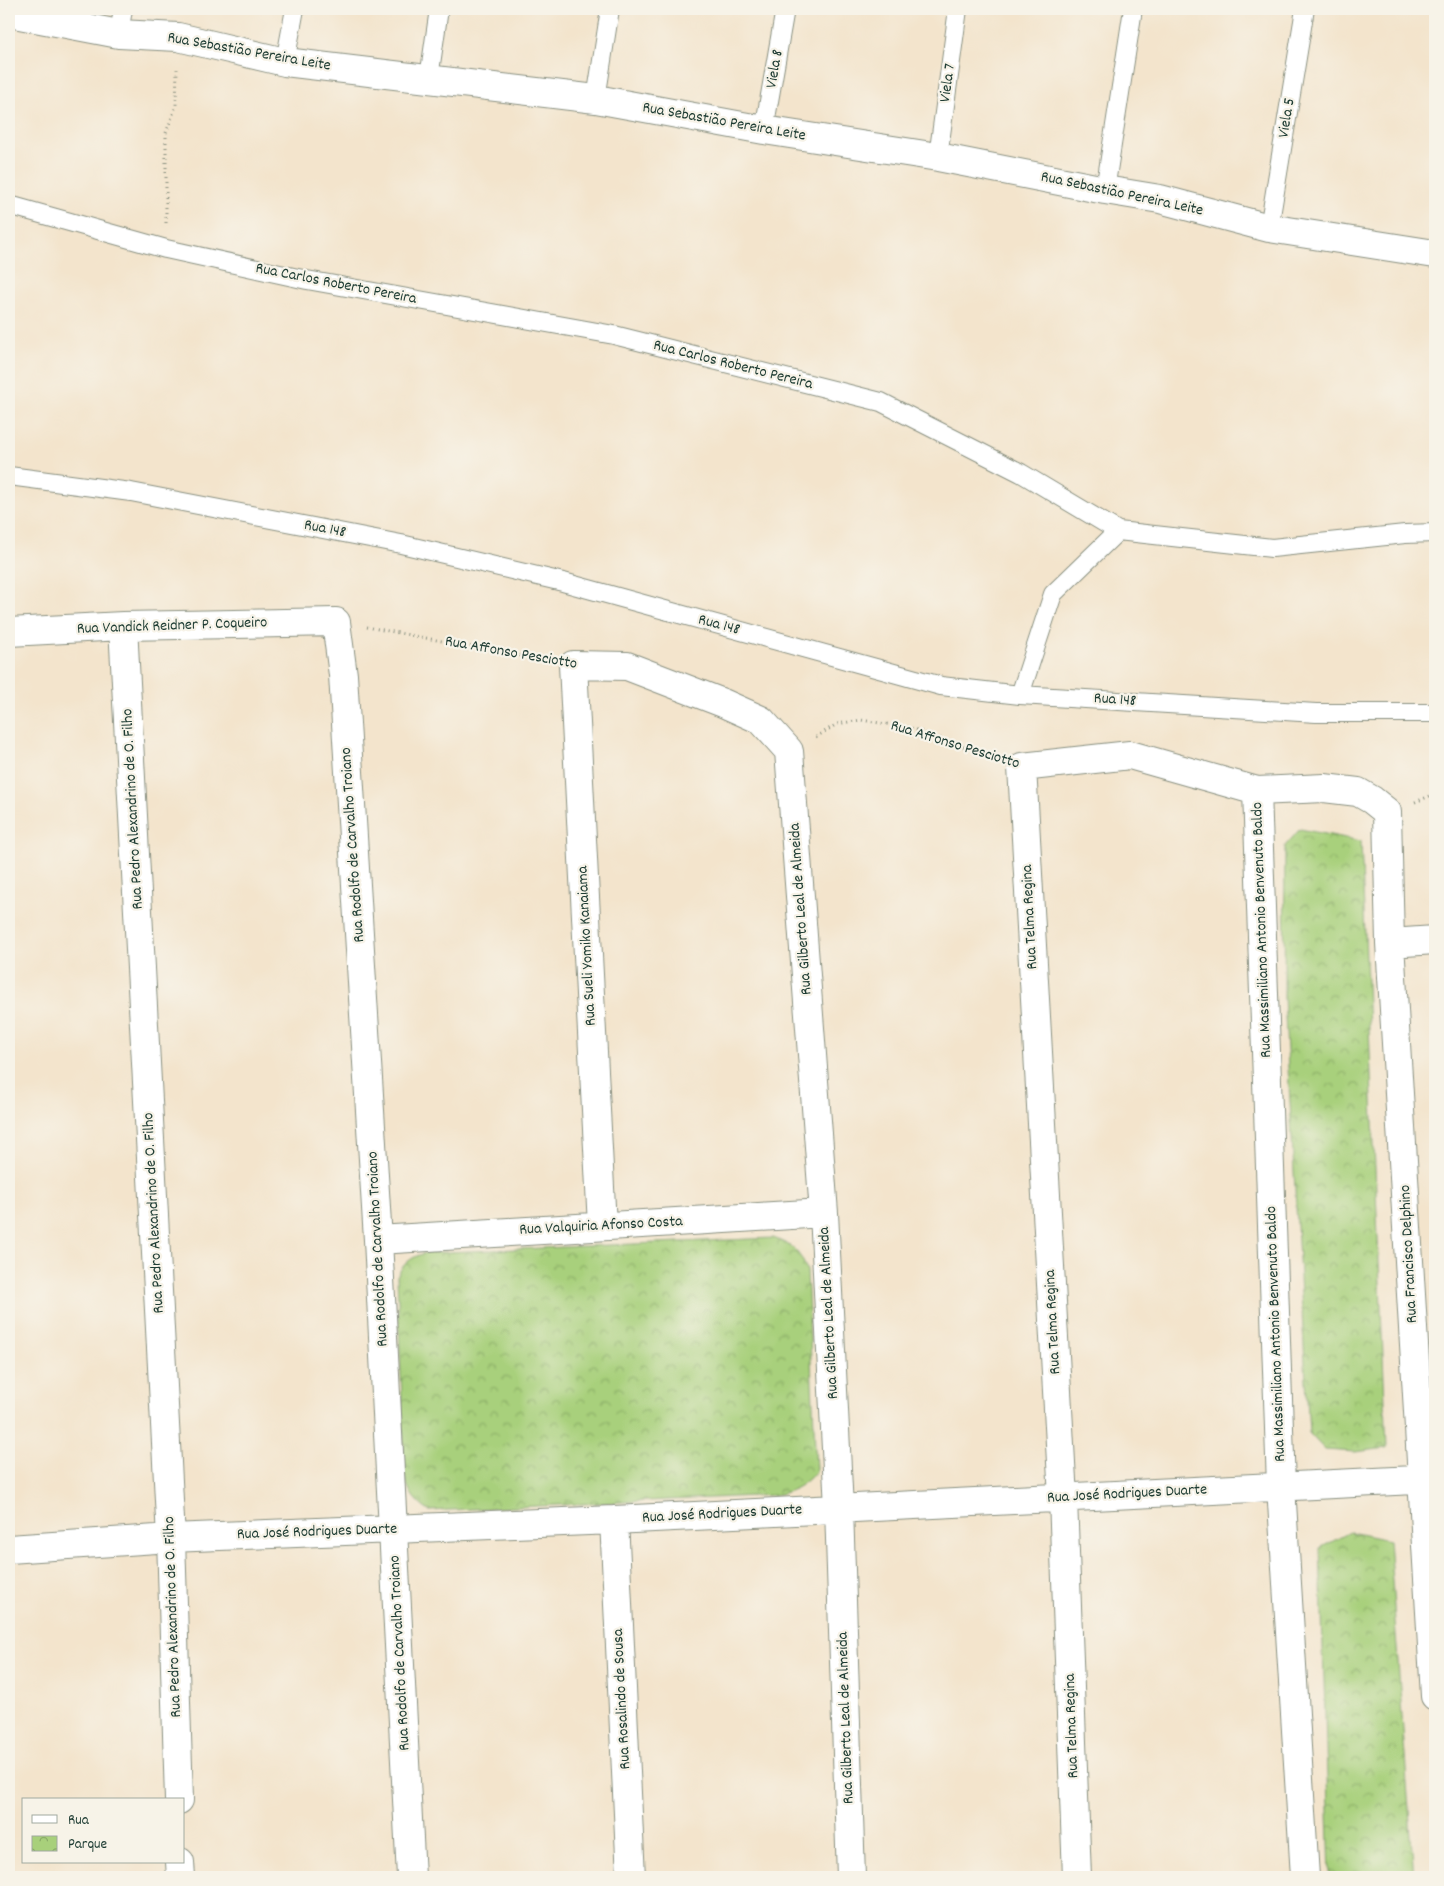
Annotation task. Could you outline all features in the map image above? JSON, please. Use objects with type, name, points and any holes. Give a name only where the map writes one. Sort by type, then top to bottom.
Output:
[{"type":"street","name":"Rua Sebastião Pereira Leite","points":[[9,13],[121,21],[178,37],[285,62],[596,99],[764,130],[938,157],[1160,199],[1269,228],[1435,254]]},
{"type":"street","name":"Rua Vandick Reidner P. Coqueiro","points":[[9,632],[123,626],[336,622]]},
{"type":"street","name":"Rua Rodolfo de Carvalho Troiano","points":[[336,622],[343,675],[378,1240],[411,1877]]},
{"type":"street","name":"Rua Pedro Alexandrino de O. Filho","points":[[123,626],[171,1538],[179,1798]]},
{"type":"street","name":"Rua Affonso Pesciotto","points":[[573,665],[627,666],[723,703],[761,720],[789,751]]},
{"type":"street","name":"Rua Sueli Yomiko Kanaiama","points":[[573,665],[602,1226]]},
{"type":"street","name":"Rua Gilberto Leal de Almeida","points":[[789,751],[824,1213],[839,1508],[852,1877]]},
{"type":"street","name":"Rua Affonso Pesciotto","points":[[1022,767],[1130,755],[1257,791],[1324,788],[1358,792],[1387,812]]},
{"type":"street","name":"Rua Telma Regina","points":[[1022,767],[1064,1498],[1077,1877]]},
{"type":"street","name":"Rua Massimiliano Antonio Benvenuto Baldo","points":[[1257,791],[1281,1486],[1305,1877]]},
{"type":"street","name":"Rua Francisco Delphino","points":[[1387,812],[1390,943],[1429,1479],[1435,1696]]},
{"type":"street","points":[[1390,943],[1435,940]]},
{"type":"street","name":"Rua Valquiria Afonso Costa","points":[[378,1240],[824,1213]]},
{"type":"street","name":"Rua José Rodrigues Duarte","points":[[9,1549],[171,1538],[614,1520],[1429,1479]]},
{"type":"street","name":"Rua Rosalindo de Sousa","points":[[614,1520],[631,1877]]},
{"type":"street","points":[[180,1864],[181,1877]]},
{"type":"lane","points":[[285,62],[295,9]]},
{"type":"lane","points":[[429,78],[439,9]]},
{"type":"lane","points":[[596,99],[610,9]]},
{"type":"lane","name":"Viela 8","points":[[764,130],[785,9]]},
{"type":"lane","name":"Viela 7","points":[[938,157],[958,9]]},
{"type":"lane","points":[[1105,190],[1133,9]]},
{"type":"lane","name":"Viela 5","points":[[1269,228],[1305,9]]},
{"type":"lane","name":"Rua Carlos Roberto Pereira","points":[[9,205],[166,249],[307,280],[614,335],[881,402],[1021,473],[1118,531],[1272,548],[1405,534],[1435,533]]},
{"type":"lane","name":"Rua 148","points":[[9,476],[131,492],[401,544],[563,582],[941,686],[1020,695],[1316,713],[1435,713]]},
{"type":"lane","points":[[1020,695],[1053,594],[1118,531]]},
{"type":"path","points":[[166,249],[166,132],[176,106],[178,37]]},
{"type":"path","name":"Rua Affonso Pesciotto","points":[[336,622],[573,665]]},
{"type":"path","name":"Rua Affonso Pesciotto","points":[[789,751],[837,724],[862,720],[911,728],[1022,767]]},
{"type":"green space","points":[[1300,829],[1361,841],[1387,1448],[1355,1452],[1325,1450],[1309,1433],[1284,998],[1285,846]]},
{"type":"green space","points":[[773,1238],[791,1246],[799,1254],[807,1271],[816,1471],[803,1484],[788,1492],[776,1495],[429,1511],[413,1496],[405,1476],[397,1276],[402,1268],[412,1259],[425,1253]]},
{"type":"green space","points":[[1350,1532],[1389,1540],[1414,1877],[1330,1877],[1320,1548]]}]
